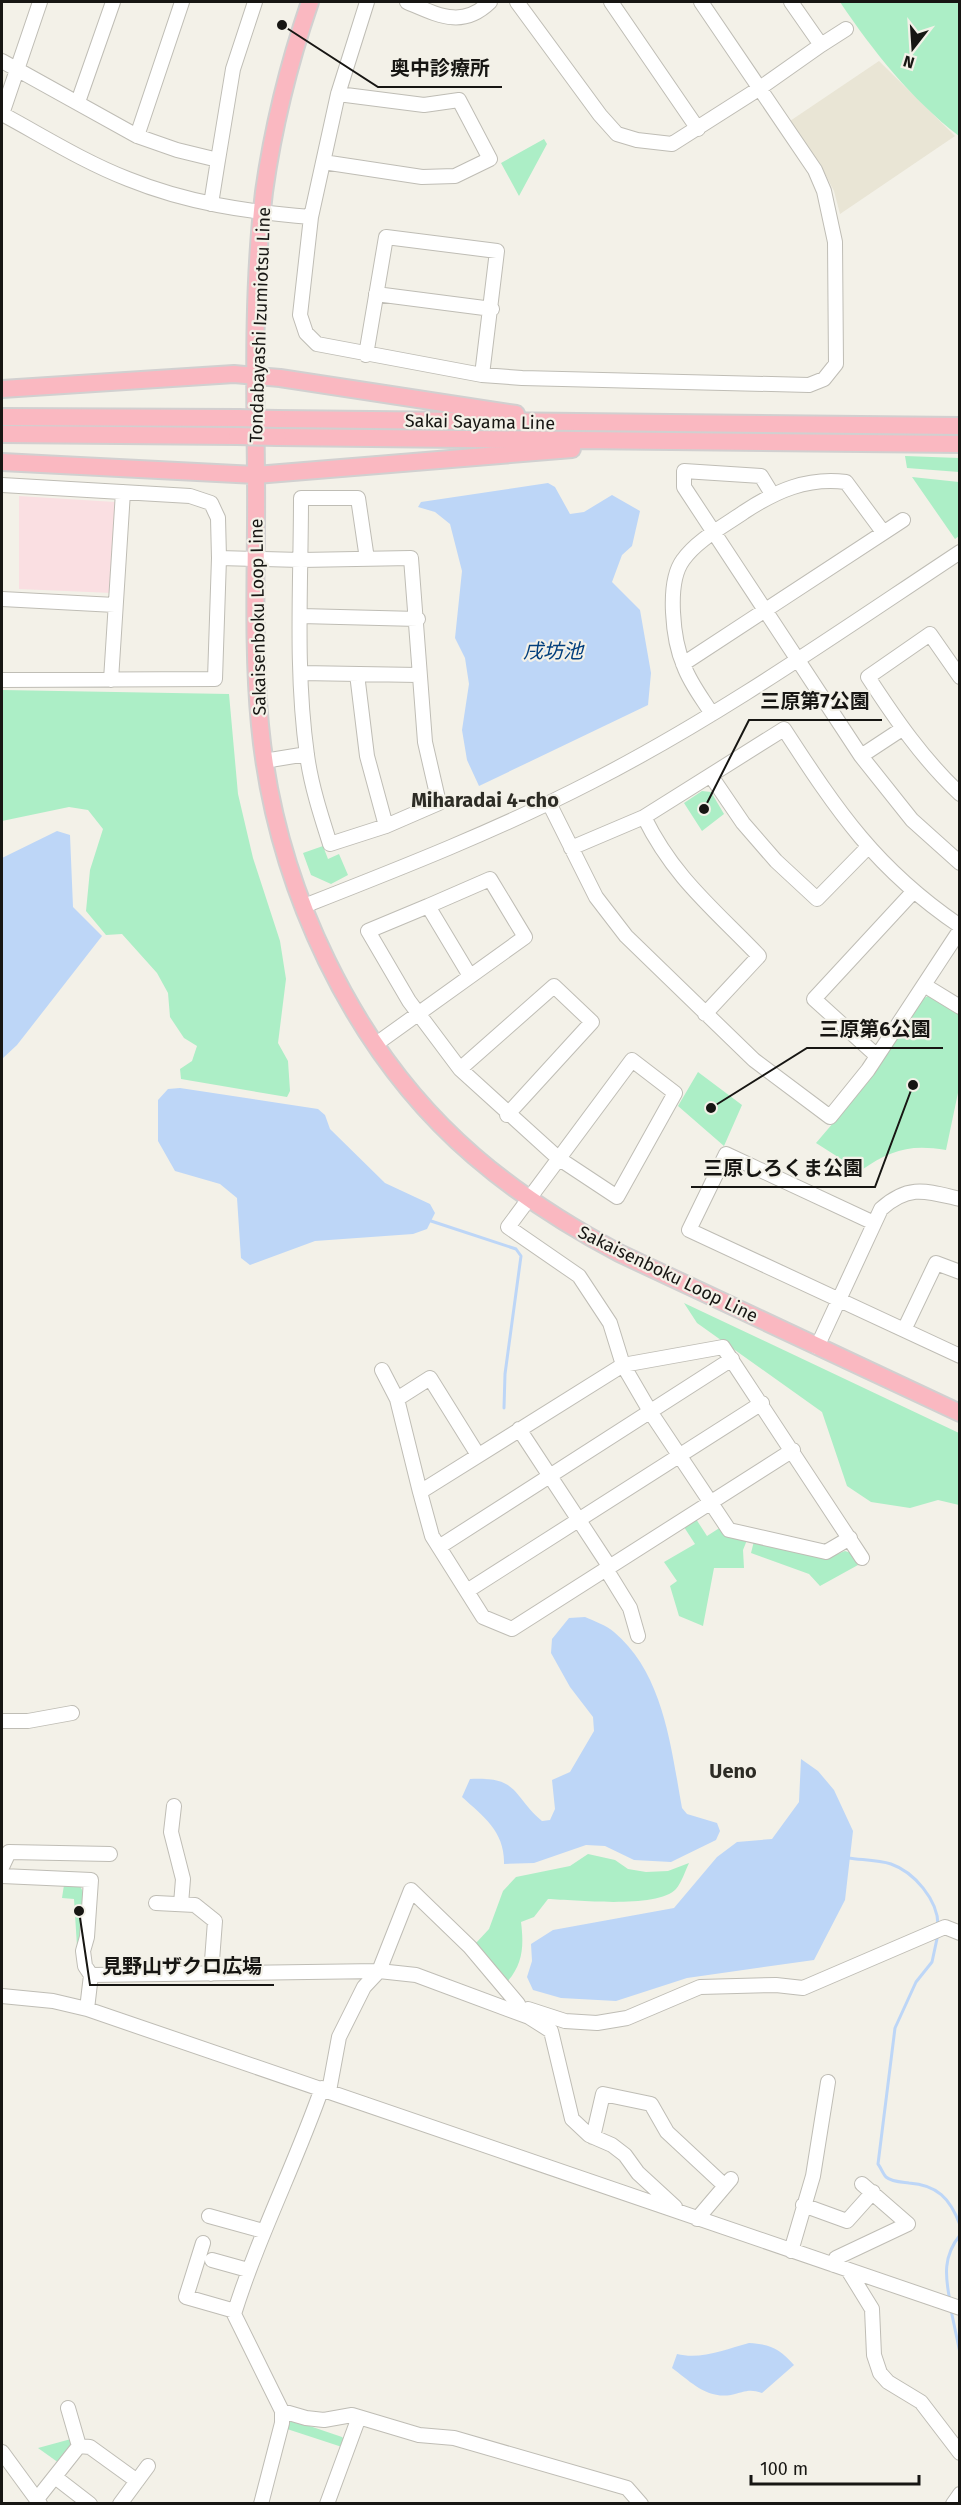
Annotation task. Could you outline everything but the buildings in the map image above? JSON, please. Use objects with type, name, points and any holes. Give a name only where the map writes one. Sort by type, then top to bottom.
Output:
[{"type":"main road","name":"Tondabayashi Izumiotsu Line","points":[[256,475],[256,375],[262,213],[275,130],[310,2]]},
{"type":"main road","points":[[2,389],[234,374],[256,375],[511,413],[549,423]]},
{"type":"main road","name":"Sakai Sayama Line","points":[[2,417],[960,426]]},
{"type":"main road","name":"Sakai Sayama Line","points":[[2,434],[960,444]]},
{"type":"main road","points":[[2,462],[256,475],[668,441]]},
{"type":"main road","name":"Sakaisenboku Loop Line","points":[[256,475],[256,672],[264,761],[284,850],[304,906],[338,981],[376,1044],[416,1097],[444,1127],[473,1155],[529,1198],[619,1253],[960,1413]]},
{"type":"street","points":[[40,2],[2,114],[128,179],[211,204],[262,213],[311,218]]},
{"type":"street","points":[[78,102],[113,2]]},
{"type":"street","points":[[137,136],[182,2]]},
{"type":"street","points":[[211,204],[233,69],[255,2]]},
{"type":"street","points":[[367,2],[338,94],[311,218],[300,315],[302,326],[316,344],[482,375],[581,381],[809,385],[824,379],[836,364],[835,242],[831,213],[815,170],[700,2]]},
{"type":"street","points":[[407,2],[440,16],[461,18],[479,12],[490,2]]},
{"type":"street","points":[[516,2],[600,115],[617,134],[637,140],[672,144],[698,129],[846,29]]},
{"type":"street","points":[[611,2],[698,129]]},
{"type":"street","points":[[791,2],[820,45]]},
{"type":"street","points":[[2,61],[137,136],[177,150],[218,160]]},
{"type":"street","points":[[323,162],[423,177],[455,176],[490,159],[459,100],[424,105],[338,94]]},
{"type":"street","points":[[366,355],[386,237],[497,251],[492,309],[482,375]]},
{"type":"street","points":[[376,294],[492,309]]},
{"type":"street","points":[[772,494],[760,476],[684,471],[684,487],[861,756],[912,820],[960,863]]},
{"type":"street","points":[[712,714],[683,664],[674,619],[672,586],[683,559],[714,533],[772,494],[803,483],[831,480],[846,482],[884,532]]},
{"type":"street","points":[[2,484],[190,496],[211,503],[218,518],[219,558],[215,679],[2,680]]},
{"type":"street","points":[[111,680],[123,492]]},
{"type":"street","points":[[219,558],[256,560],[301,560],[367,559],[411,558],[418,619],[418,675],[425,742],[439,803],[386,826],[330,844],[307,754],[301,673],[301,616],[301,560],[301,498],[357,498],[367,559]]},
{"type":"street","points":[[683,664],[903,520]]},
{"type":"street","points":[[304,906],[459,844],[593,782],[712,714],[798,660],[960,552]]},
{"type":"street","points":[[2,599],[116,605]]},
{"type":"street","points":[[301,616],[418,619]]},
{"type":"street","points":[[960,677],[930,634],[868,677],[902,729],[932,768],[960,794]]},
{"type":"street","points":[[301,673],[418,675]]},
{"type":"street","points":[[357,674],[367,756],[386,826]]},
{"type":"street","points":[[549,803],[571,848],[596,897],[626,936],[754,1060],[830,1118],[877,1056],[960,928],[913,892],[867,848],[833,805],[784,729],[644,816],[571,848]]},
{"type":"street","points":[[861,756],[902,729]]},
{"type":"street","points":[[264,761],[307,754]]},
{"type":"street","points":[[711,776],[743,823],[776,861],[817,899],[867,848]]},
{"type":"street","points":[[644,816],[657,843],[684,881],[759,956],[705,1014]]},
{"type":"street","points":[[376,1044],[418,1015],[525,937],[490,879],[368,931],[388,969],[418,1015],[459,1069],[507,1115],[558,1158],[616,1197],[675,1093],[632,1060],[558,1158],[508,1227],[579,1276],[610,1323],[623,1365],[651,1413],[729,1530],[826,1552],[850,1538]]},
{"type":"street","points":[[877,1056],[814,999],[913,892]]},
{"type":"street","points":[[428,906],[470,976]]},
{"type":"street","points":[[924,985],[960,1007]]},
{"type":"street","points":[[459,1069],[554,986],[592,1022],[507,1115]]},
{"type":"street","points":[[874,1223],[726,1154],[689,1230],[960,1356]]},
{"type":"street","points":[[817,1347],[881,1209],[894,1198],[923,1190],[960,1199]]},
{"type":"street","points":[[904,1330],[936,1263],[960,1272]]},
{"type":"street","points":[[420,1492],[623,1365],[723,1347],[862,1558]]},
{"type":"street","points":[[439,1546],[651,1413],[732,1359]]},
{"type":"street","points":[[382,1370],[397,1399],[432,1536],[483,1617],[512,1629],[793,1450]]},
{"type":"street","points":[[397,1399],[430,1378],[478,1455]]},
{"type":"street","points":[[466,1591],[762,1403]]},
{"type":"street","points":[[519,1429],[579,1519],[630,1608],[638,1636]]},
{"type":"street","points":[[2,1721],[28,1721],[72,1713]]},
{"type":"street","points":[[174,1806],[171,1832],[183,1879],[180,1904]]},
{"type":"street","points":[[2,1867],[9,1852],[110,1854]]},
{"type":"street","points":[[87,2009],[91,1975],[85,1966],[83,1951],[87,1937],[93,1854]]},
{"type":"street","points":[[2,1876],[91,1880]]},
{"type":"street","points":[[261,2504],[282,2423],[282,2411],[234,2314],[263,2231],[325,2090],[339,2037],[364,1987],[379,1971],[411,1890],[470,1947],[517,2008],[550,2031],[572,2119],[592,2137],[625,2155],[638,2173],[681,2213]]},
{"type":"street","points":[[156,1903],[195,1905],[215,1921],[211,1974]]},
{"type":"street","points":[[91,1975],[379,1971],[416,1975],[565,2022],[597,2023],[627,2018],[700,1988],[777,1985],[803,1988],[945,1927],[960,1933]]},
{"type":"street","points":[[2,1996],[53,2001],[87,2009],[960,2308]]},
{"type":"street","points":[[791,2251],[802,2205],[813,2176],[828,2082]]},
{"type":"street","points":[[592,2137],[603,2094],[651,2104],[667,2132],[728,2182],[697,2218]]},
{"type":"street","points":[[802,2205],[847,2221],[868,2188],[908,2224],[836,2258],[834,2265]]},
{"type":"street","points":[[209,2216],[263,2231]]},
{"type":"street","points":[[203,2243],[186,2297],[235,2311]]},
{"type":"street","points":[[212,2260],[248,2270]]},
{"type":"street","points":[[848,2270],[872,2309],[874,2355],[880,2373],[888,2382],[921,2402],[960,2453]]},
{"type":"street","points":[[68,2408],[79,2446]]},
{"type":"street","points":[[282,2411],[324,2420],[352,2415],[419,2435],[454,2438],[627,2488],[641,2504]]},
{"type":"street","points":[[327,2504],[359,2417]]},
{"type":"street","points":[[2,2452],[39,2501],[79,2446]]},
{"type":"street","points":[[79,2446],[90,2447],[137,2481]]},
{"type":"street","points":[[120,2504],[148,2466]]},
{"type":"street","points":[[56,2477],[90,2504]]},
{"type":"street","points":[[953,2504],[960,2494]]},
{"type":"shaded area","points":[[879,61],[955,136],[840,214],[834,191],[819,162],[790,121]]},
{"type":"shaded area","points":[[19,496],[115,502],[112,593],[19,589]]},
{"type":"green space","points":[[840,2],[959,2],[959,136],[941,122],[894,74]]},
{"type":"green space","points":[[544,139],[547,144],[519,196],[501,163]]},
{"type":"green space","points":[[905,456],[959,458],[959,472],[907,468]]},
{"type":"green space","points":[[912,477],[959,482],[959,536],[955,539]]},
{"type":"green space","points":[[2,690],[229,694],[238,794],[253,858],[280,941],[286,979],[278,1043],[288,1061],[290,1091],[287,1097],[181,1079],[180,1069],[192,1061],[197,1046],[184,1038],[170,1017],[168,993],[157,973],[122,934],[106,935],[86,911],[90,870],[103,829],[88,810],[69,807],[2,821]]},
{"type":"green space","points":[[702,791],[711,792],[724,814],[702,831],[684,803]]},
{"type":"green space","points":[[323,846],[328,859],[339,854],[348,875],[331,884],[311,875],[303,853]]},
{"type":"green space","points":[[928,996],[959,1015],[959,1088],[946,1150],[911,1148],[901,1150],[881,1158],[860,1171],[816,1143],[869,1081],[920,1000]]},
{"type":"green space","points":[[698,1072],[742,1105],[724,1146],[678,1106]]},
{"type":"green space","points":[[684,1303],[959,1433],[959,1505],[938,1500],[910,1508],[871,1502],[847,1486],[822,1412],[697,1323]]},
{"type":"green space","points":[[696,1519],[707,1536],[721,1527],[747,1540],[743,1550],[744,1568],[714,1568],[703,1626],[679,1616],[670,1586],[677,1581],[664,1562],[695,1544],[684,1527]]},
{"type":"green space","points":[[754,1541],[825,1559],[845,1551],[851,1553],[858,1565],[820,1586],[809,1574],[751,1553]]},
{"type":"green space","points":[[588,1854],[615,1860],[628,1869],[646,1872],[668,1871],[689,1863],[676,1889],[652,1899],[596,1902],[548,1899],[534,1917],[521,1922],[521,1954],[507,1982],[477,1948],[476,1943],[489,1929],[503,1891],[516,1877],[570,1866]]},
{"type":"green space","points":[[64,1885],[80,1886],[83,1892],[84,1916],[77,1946],[74,1899],[62,1898]]},
{"type":"green space","points":[[289,2419],[342,2437],[345,2440],[342,2447],[284,2428]]},
{"type":"green space","points":[[71,2439],[73,2444],[59,2463],[38,2448]]},
{"type":"water","name":"戌坊池","points":[[548,483],[555,487],[570,514],[584,512],[612,495],[640,511],[632,546],[622,555],[612,582],[640,610],[651,673],[648,705],[479,786],[467,760],[462,730],[469,684],[465,658],[455,638],[462,571],[450,524],[435,512],[418,507],[421,502]]},
{"type":"water","points":[[57,831],[70,835],[73,907],[102,936],[17,1045],[2,1059],[2,858]]},
{"type":"water","points":[[180,1088],[318,1109],[325,1115],[330,1129],[385,1183],[430,1204],[435,1213],[427,1229],[413,1234],[315,1241],[250,1265],[241,1258],[237,1198],[220,1184],[175,1171],[158,1141],[158,1100],[168,1089]]},
{"type":"water","points":[[585,1617],[614,1632],[631,1649],[644,1669],[663,1713],[682,1808],[687,1814],[717,1823],[720,1831],[716,1840],[671,1862],[634,1860],[605,1846],[586,1845],[534,1863],[504,1864],[501,1843],[492,1826],[462,1797],[470,1779],[498,1781],[513,1789],[542,1821],[550,1820],[555,1809],[552,1780],[570,1772],[594,1731],[593,1717],[570,1687],[551,1653],[552,1639],[569,1618]]},
{"type":"water","points":[[801,1759],[818,1771],[834,1790],[853,1831],[845,1900],[814,1960],[687,1978],[616,2001],[561,1998],[533,1990],[527,1977],[532,1961],[531,1944],[553,1930],[674,1908],[717,1857],[737,1842],[772,1839],[799,1802]]},
{"type":"water","points":[[749,2343],[774,2348],[794,2365],[762,2393],[750,2391],[722,2396],[706,2392],[672,2368],[677,2354],[704,2355]]},
{"type":"waterway","points":[[431,1221],[516,1249],[521,1256],[505,1374],[504,1408]]},
{"type":"waterway","points":[[848,1858],[891,1864],[908,1873],[929,1897],[934,1906],[938,1925]]},
{"type":"waterway","points":[[938,1934],[932,1962],[916,1982],[895,2028],[878,2164],[888,2179],[919,2184],[935,2190],[947,2200],[960,2225]]},
{"type":"waterway","points":[[950,2301],[947,2283],[948,2259],[960,2235]]},
{"type":"waterway","points":[[951,2310],[960,2353]]},
{"type":"place","name":"奥中診療所","points":[[282,25]]},
{"type":"place","name":"三原第7公園","points":[[704,809]]},
{"type":"place","name":"三原しろくま公園","points":[[913,1085]]},
{"type":"place","name":"三原第6公園","points":[[711,1108]]},
{"type":"place","name":"見野山ザクロ広場","points":[[79,1911]]},
{"type":"district","name":"Miharadai 4-cho","points":[[485,800]]},
{"type":"district","name":"Ueno","points":[[733,1771]]}]
